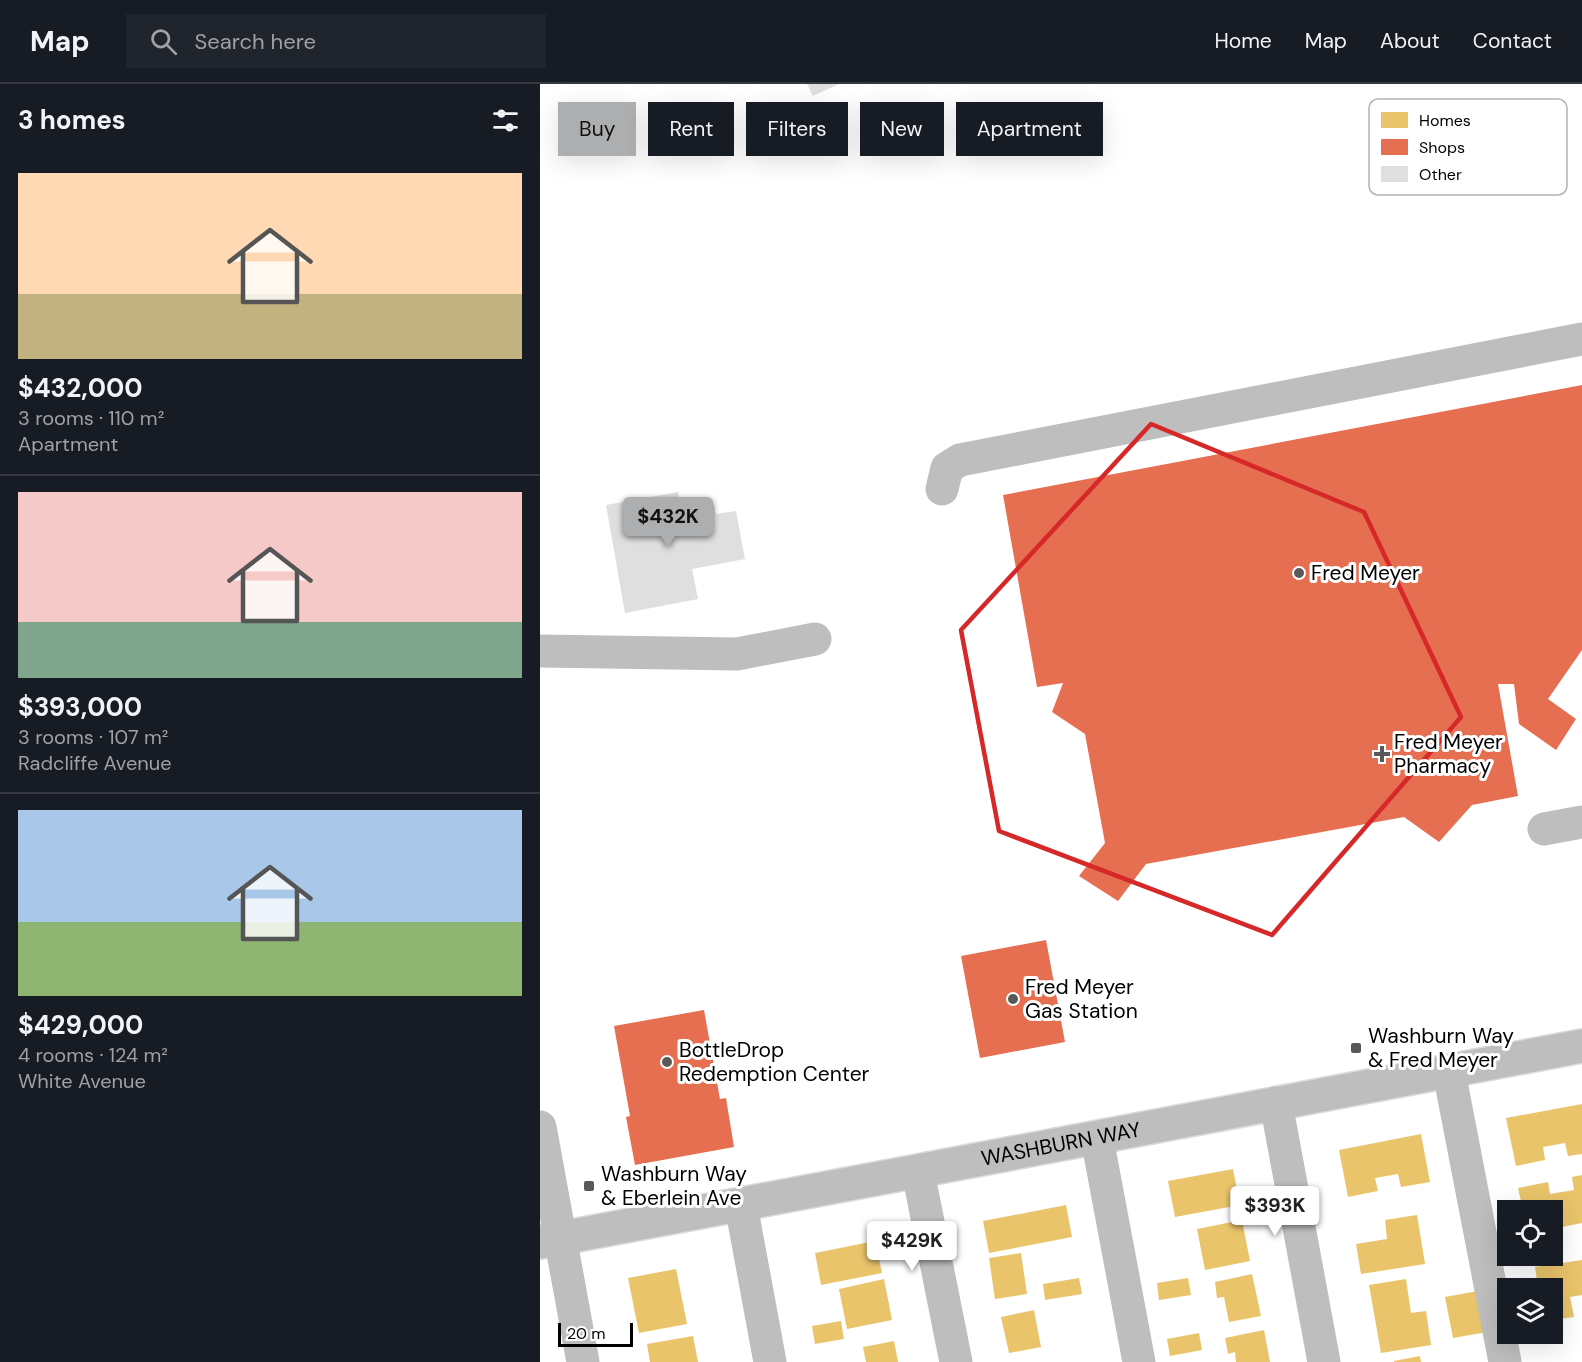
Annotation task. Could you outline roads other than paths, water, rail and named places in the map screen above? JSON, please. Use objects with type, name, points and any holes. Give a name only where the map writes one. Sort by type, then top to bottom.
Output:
[{"type":"main road","points":[[942,489],[947,468],[960,460],[1582,339]]},
{"type":"main road","points":[[540,651],[737,654],[815,639]]},
{"type":"main road","points":[[1544,829],[1582,822]]},
{"type":"main road","name":"WASHBURN WAY","points":[[550,1241],[1582,1046]]},
{"type":"main road","points":[[1449,1072],[1505,1362]]},
{"type":"main road","points":[[1276,1103],[1324,1362]]},
{"type":"main road","points":[[540,1127],[550,1241],[583,1362]]},
{"type":"main road","points":[[1097,1138],[1139,1362]]},
{"type":"main road","points":[[918,1172],[956,1362]]},
{"type":"main road","points":[[741,1205],[770,1362]]},
{"type":"place","name":"Fred Meyer","points":[[1299,573]]},
{"type":"place","name":"Fred Meyer Pharmacy","points":[[1382,754]]},
{"type":"place","name":"Fred Meyer Gas Station","points":[[1013,999]]},
{"type":"place","name":"Washburn Way & Fred Meyer","points":[[1356,1048]]},
{"type":"place","name":"BottleDrop Redemption Center","points":[[667,1062]]},
{"type":"place","name":"Washburn Way & Eberlein Ave","points":[[589,1186]]}]
